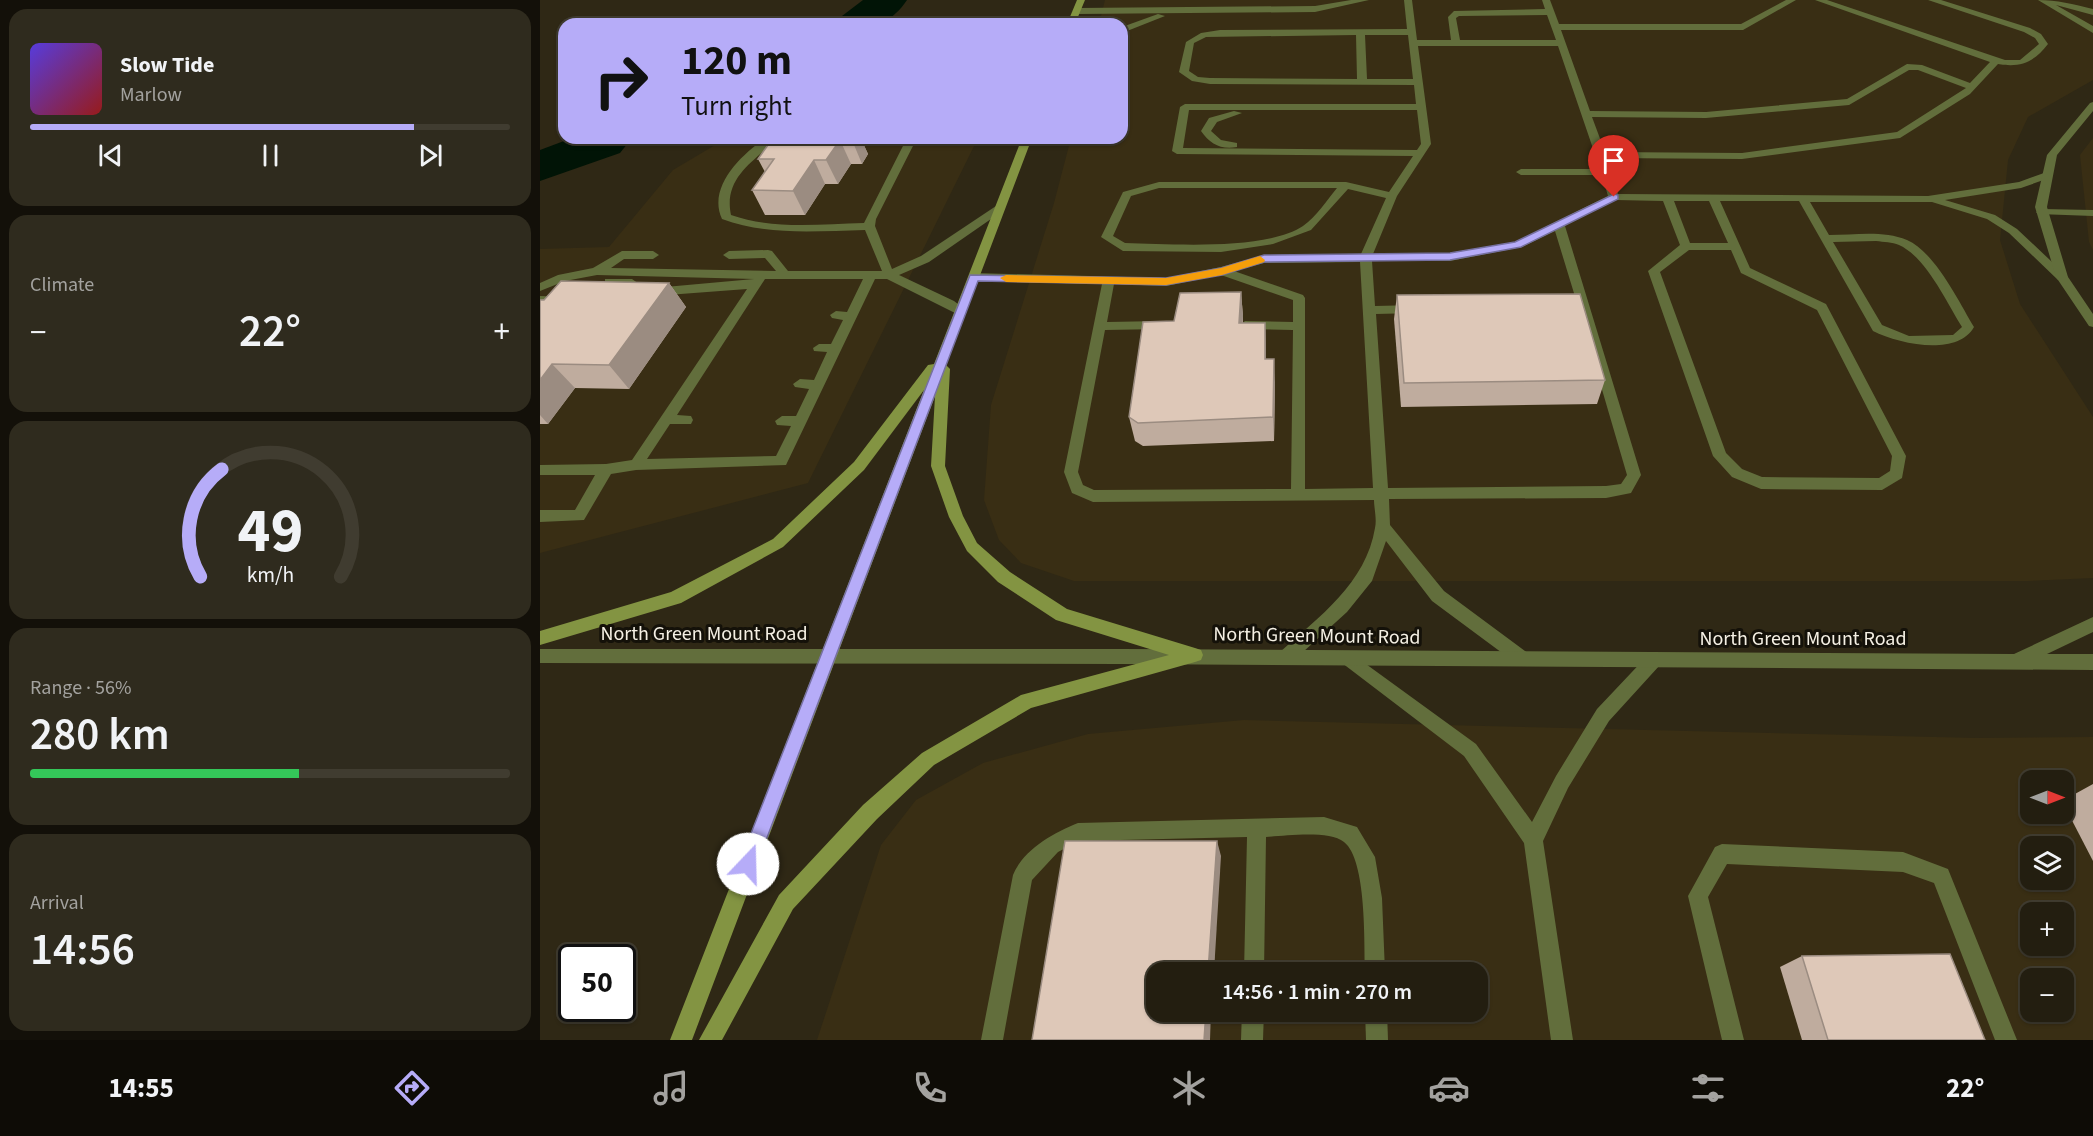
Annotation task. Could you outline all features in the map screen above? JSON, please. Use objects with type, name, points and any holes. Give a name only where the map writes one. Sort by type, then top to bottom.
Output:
[{"type":"main road","points":[[1074,18],[1081,0]]},
{"type":"main road","points":[[681,1040],[1025,144]]},
{"type":"main road","points":[[540,638],[675,598],[778,543],[859,466],[944,353]]},
{"type":"main road","points":[[944,353],[938,466],[956,517],[972,547],[1004,578],[1062,615],[1196,655]]},
{"type":"main road","points":[[710,1040],[786,902],[870,812],[928,759],[1027,701],[1196,655]]},
{"type":"street","points":[[1143,0],[1186,10]]},
{"type":"street","points":[[1077,11],[1315,9],[1365,0]]},
{"type":"street","points":[[1286,657],[1341,607],[1366,576],[1383,527],[1366,257],[1392,196],[1426,144],[1408,0]]},
{"type":"street","points":[[1546,0],[1614,197]]},
{"type":"street","points":[[1555,27],[1743,27],[1792,0]]},
{"type":"street","points":[[1819,0],[1996,61],[2015,64],[2027,62],[2044,44],[2038,36],[2027,30],[1932,0]]},
{"type":"street","points":[[1838,7],[1852,0]]},
{"type":"street","points":[[2042,0],[2093,30]]},
{"type":"street","points":[[2048,0],[2093,12]]},
{"type":"street","points":[[2078,7],[2093,8]]},
{"type":"street","points":[[1128,27],[1144,20],[1186,10]]},
{"type":"street","points":[[1456,43],[1452,17],[1457,14],[1550,12]]},
{"type":"street","points":[[1360,32],[1362,82]]},
{"type":"street","points":[[1418,82],[1210,81],[1195,79],[1184,72],[1190,42],[1204,35],[1220,33],[1360,32],[1456,43],[1561,43]]},
{"type":"street","points":[[1601,155],[1742,156],[1900,135],[1972,87],[1996,61]]},
{"type":"street","points":[[1586,114],[1706,115],[1849,102],[1907,67],[1919,67],[1972,87]]},
{"type":"street","points":[[2062,278],[2041,207],[2052,155],[2093,105]]},
{"type":"street","points":[[1421,153],[1177,151],[1185,107],[1422,107]]},
{"type":"street","points":[[1338,107],[1319,113],[1239,112],[1213,120],[1206,131],[1210,138],[1220,145],[1336,146],[1354,152]]},
{"type":"street","points":[[764,144],[753,152],[735,173],[723,195],[722,207],[726,218],[739,224],[763,228],[869,226]]},
{"type":"street","points":[[909,144],[870,219],[869,226],[889,275],[961,311]]},
{"type":"street","points":[[1521,172],[1606,172]]},
{"type":"street","points":[[974,277],[1166,282],[1222,271],[1264,259],[1450,257],[1518,245],[1614,197],[1928,199],[2021,185],[2048,175]]},
{"type":"street","points":[[1346,185],[1307,228],[1273,241],[1221,248],[1123,247],[1107,237],[1127,194],[1159,185],[1346,185],[1392,196]]},
{"type":"street","points":[[1667,197],[1686,246]]},
{"type":"street","points":[[1713,197],[1735,247],[1745,270],[1822,308],[1899,456],[1897,474],[1881,484],[1761,483],[1737,473],[1720,456],[1654,271],[1686,246],[1735,247]]},
{"type":"street","points":[[1802,198],[1877,328],[1893,336],[1909,340],[1956,339],[1964,334],[1968,327],[1919,252],[1905,243],[1889,239],[1826,239]]},
{"type":"street","points":[[1928,199],[1968,209],[2013,231],[2062,278],[2093,323]]},
{"type":"street","points":[[626,296],[785,275],[889,275],[925,259],[1000,208]]},
{"type":"street","points":[[2042,212],[2093,213]]},
{"type":"street","points":[[1108,282],[1071,472],[1077,489],[1094,496],[1606,492],[1626,489],[1634,475],[1559,224]]},
{"type":"street","points":[[729,255],[768,254],[785,275]]},
{"type":"street","points":[[602,279],[622,255],[653,255]]},
{"type":"street","points":[[1222,271],[1299,298],[1298,494]]},
{"type":"street","points":[[540,470],[606,470],[636,465],[781,461],[871,275]]},
{"type":"street","points":[[541,295],[602,279],[759,279]]},
{"type":"street","points":[[602,279],[632,283],[644,292]]},
{"type":"street","points":[[636,465],[713,349],[742,314],[759,279]]},
{"type":"street","points":[[541,295],[576,301]]},
{"type":"street","points":[[1548,307],[1584,307]]},
{"type":"street","points":[[1370,310],[1429,309]]},
{"type":"street","points":[[836,315],[852,316]]},
{"type":"street","points":[[1242,325],[1298,326]]},
{"type":"street","points":[[1100,326],[1170,326]]},
{"type":"street","points":[[819,348],[836,348]]},
{"type":"street","points":[[713,349],[728,349]]},
{"type":"street","points":[[690,383],[706,383]]},
{"type":"street","points":[[801,384],[818,385]]},
{"type":"street","points":[[666,419],[686,420]]},
{"type":"street","points":[[782,421],[801,421]]},
{"type":"street","points":[[540,516],[579,516],[606,470]]},
{"type":"street","points":[[1383,527],[1437,596],[1523,659]]},
{"type":"street","points":[[2015,661],[2093,624]]},
{"type":"street","name":"North Green Mount Road","points":[[540,656],[1196,655],[1348,658],[2093,662]]},
{"type":"street","points":[[1348,658],[1470,750],[1533,840],[1562,1040]]},
{"type":"street","points":[[1533,840],[1562,782],[1603,715],[1653,660]]},
{"type":"street","points":[[992,1040],[1023,875],[1051,845],[1078,832],[1324,826],[1350,834],[1365,857],[1372,898],[1375,962]]},
{"type":"street","points":[[1254,962],[1257,828]]},
{"type":"street","points":[[1733,1040],[1698,896],[1722,855],[1903,862],[1941,876],[2006,1040]]},
{"type":"street","points":[[1252,1040],[1253,1022]]},
{"type":"street","points":[[1376,1022],[1377,1040]]},
{"type":"shaded area","points":[[1105,0],[2093,0],[2093,80],[2028,117],[2008,160],[2000,240],[2020,304],[2093,417],[2093,578],[2027,581],[1074,581],[1021,563],[999,540],[984,500],[991,405],[1054,203],[1069,144],[1128,144],[1128,18],[1100,18]]},
{"type":"shaded area","points":[[2093,138],[2093,250],[2089,242],[2080,155]]},
{"type":"shaded area","points":[[717,144],[975,144],[808,483],[540,553],[540,249],[609,247],[673,170]]},
{"type":"shaded area","points":[[1244,720],[1976,738],[2093,737],[2093,1040],[817,1040],[881,845],[916,800],[983,763],[1088,734]]},
{"type":"building","points":[[769,144],[837,144],[826,160],[814,160],[793,191],[752,190],[774,159],[758,159]]},
{"type":"building","points":[[561,281],[669,283],[609,365],[552,364],[540,380],[540,300],[544,300]]},
{"type":"building","points":[[1241,292],[1239,323],[1265,323],[1265,359],[1274,359],[1273,417],[1138,423],[1129,417],[1143,322],[1174,321],[1180,293]]},
{"type":"building","points":[[1580,294],[1605,380],[1404,383],[1397,295]]},
{"type":"building","points":[[1065,841],[1217,841],[1209,962],[1146,962],[1146,1022],[1205,1022],[1204,1040],[1032,1040]]},
{"type":"building","points":[[1950,954],[1985,1040],[1828,1040],[1802,956]]},
{"type":"waterway","points":[[864,18],[888,0]]},
{"type":"waterway","points":[[540,166],[600,144]]},
{"type":"slow traffic","points":[[1006,278],[1166,282],[1222,271],[1260,260]]},
{"type":"route","points":[[748,864],[974,277],[1166,282],[1222,271],[1264,259],[1450,257],[1518,245],[1614,197]]}]
